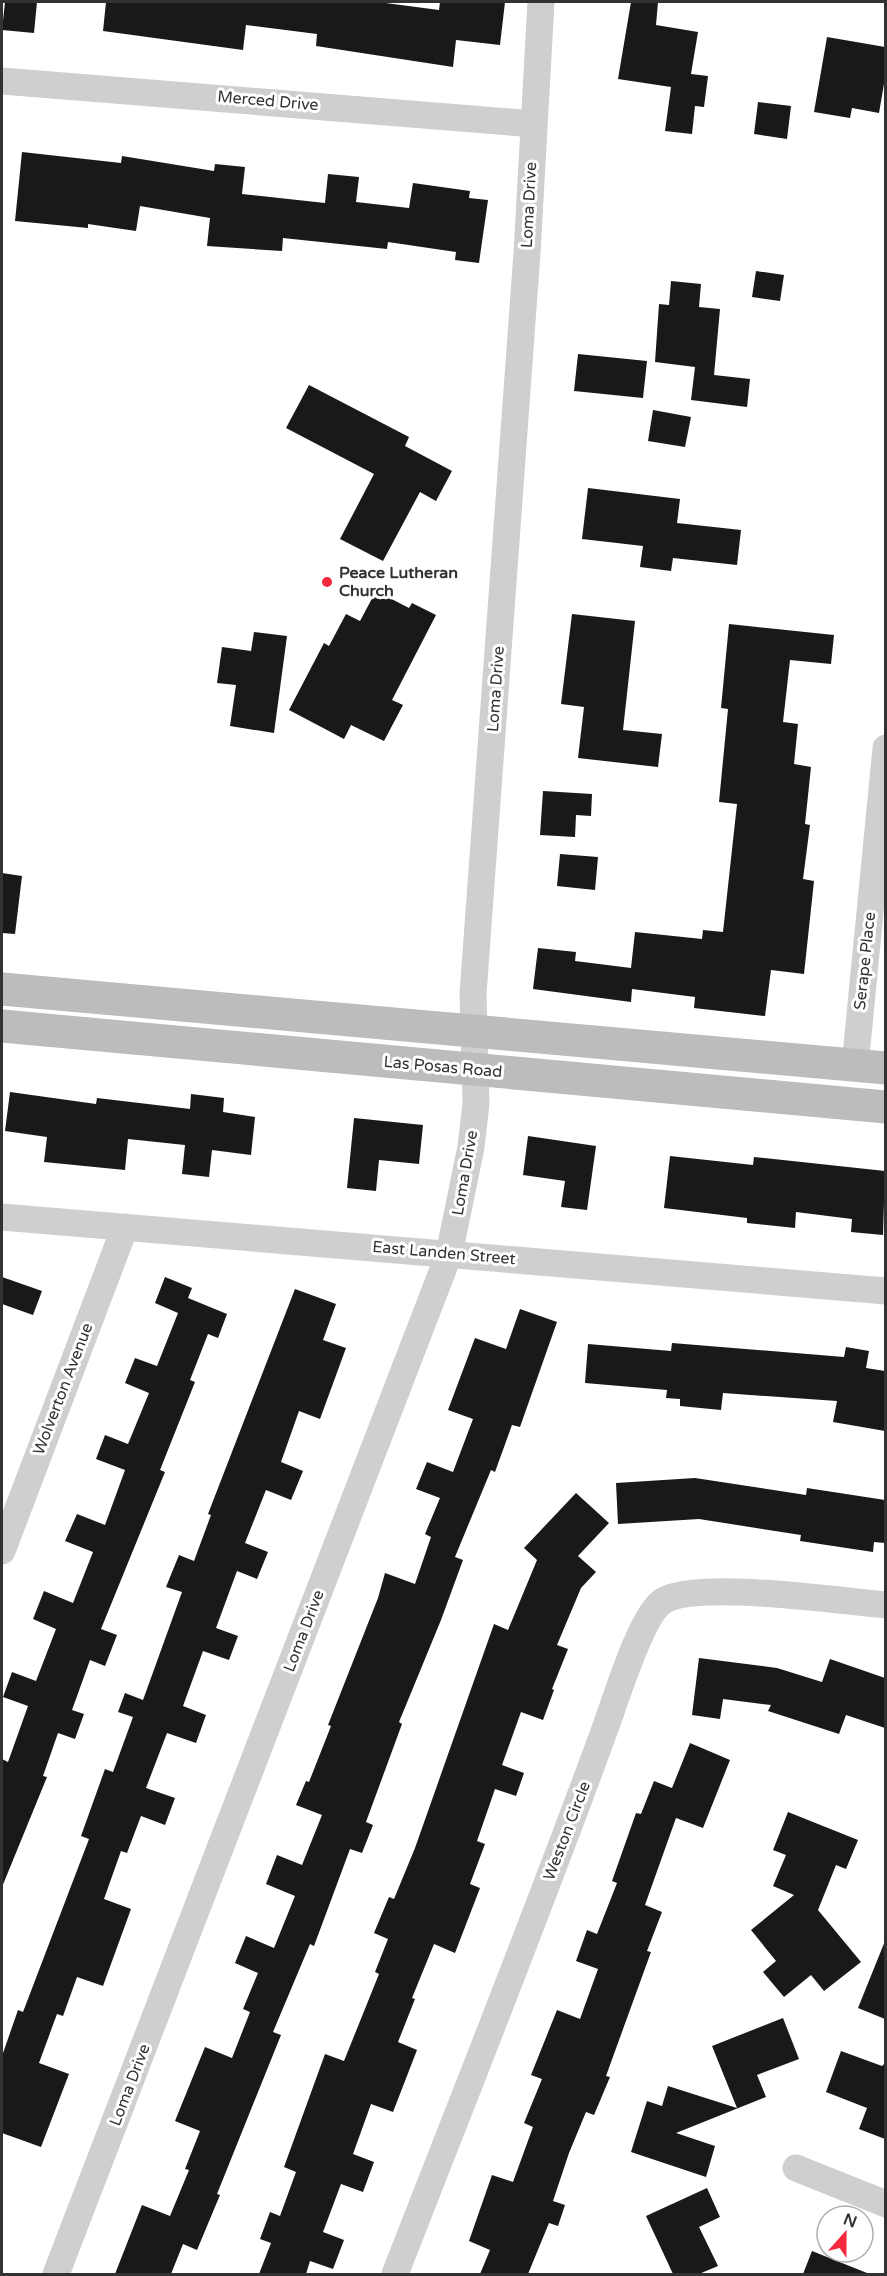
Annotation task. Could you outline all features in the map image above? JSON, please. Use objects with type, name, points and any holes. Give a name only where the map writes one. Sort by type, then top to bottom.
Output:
[{"type":"main road","points":[[2,989],[870,1067]]},
{"type":"main road","name":"Las Posas Road","points":[[2,1026],[885,1107]]},
{"type":"street","name":"Loma Drive","points":[[56,2274],[449,1254],[471,1148],[476,1104],[472,994],[541,2]]},
{"type":"street","name":"Merced Drive","points":[[2,81],[534,124]]},
{"type":"street","name":"Serape Place","points":[[870,1067],[885,748]]},
{"type":"street","name":"East Landen Street","points":[[2,1217],[885,1291]]},
{"type":"street","name":"Wolverton Avenue","points":[[2,1551],[125,1227]]},
{"type":"street","name":"Weston Circle","points":[[395,2274],[567,1833],[636,1646],[661,1602],[678,1594],[714,1590],[885,1605]]},
{"type":"street","points":[[795,2168],[885,2204]]},
{"type":"building","points":[[5,2],[37,2],[34,33],[2,30]]},
{"type":"building","points":[[106,2],[378,2],[439,10],[440,2],[505,2],[500,45],[456,40],[453,67],[316,46],[317,34],[246,25],[243,50],[103,31]]},
{"type":"building","points":[[631,2],[658,2],[656,25],[698,32],[691,74],[708,76],[704,107],[695,106],[692,134],[665,131],[671,87],[618,79]]},
{"type":"building","points":[[827,37],[885,47],[885,78],[879,113],[852,108],[850,118],[814,112]]},
{"type":"building","points":[[758,102],[791,106],[787,139],[754,134]]},
{"type":"building","points":[[22,152],[121,163],[122,156],[214,171],[215,164],[245,167],[242,194],[325,203],[328,174],[359,177],[356,202],[409,208],[413,183],[470,191],[469,198],[488,200],[479,263],[455,260],[456,252],[388,242],[387,249],[283,238],[282,251],[207,246],[210,218],[140,206],[136,231],[88,224],[88,228],[15,221]]},
{"type":"building","points":[[756,271],[784,275],[780,301],[752,297]]},
{"type":"building","points":[[671,281],[701,284],[699,307],[720,309],[714,375],[750,379],[747,407],[691,400],[695,367],[655,362],[659,304],[669,305]]},
{"type":"building","points":[[578,354],[647,361],[643,398],[574,391]]},
{"type":"building","points":[[309,385],[409,437],[405,446],[452,471],[436,501],[420,492],[383,561],[340,539],[374,474],[286,428]]},
{"type":"building","points":[[653,410],[691,417],[685,447],[648,441]]},
{"type":"building","points":[[588,488],[680,499],[677,523],[741,530],[737,565],[673,558],[671,571],[640,567],[643,546],[582,539]]},
{"type":"building","points":[[376,591],[409,608],[412,603],[436,615],[392,700],[403,705],[384,741],[351,725],[344,739],[289,710],[324,643],[329,646],[346,614],[360,621]]},
{"type":"building","points":[[572,614],[635,621],[623,730],[662,734],[658,767],[578,758],[584,707],[561,704]]},
{"type":"building","points":[[729,624],[834,635],[831,664],[790,660],[783,722],[798,724],[794,764],[811,767],[805,824],[810,825],[803,879],[814,881],[804,974],[771,970],[765,1016],[694,1008],[695,997],[632,989],[631,1002],[533,989],[538,948],[576,952],[575,961],[631,968],[635,932],[702,939],[703,930],[723,932],[737,804],[719,802],[728,709],[721,708]]},
{"type":"building","points":[[254,632],[287,636],[274,733],[230,726],[236,685],[217,683],[222,647],[251,651]]},
{"type":"building","points":[[543,791],[592,794],[591,816],[576,815],[575,837],[540,835]]},
{"type":"building","points":[[560,854],[598,857],[595,890],[557,886]]},
{"type":"building","points":[[2,873],[22,876],[15,934],[2,933]]},
{"type":"building","points":[[10,1092],[96,1104],[97,1098],[190,1109],[191,1094],[224,1098],[223,1112],[255,1117],[251,1155],[212,1150],[209,1177],[182,1174],[185,1145],[128,1139],[125,1170],[44,1162],[47,1137],[5,1131]]},
{"type":"building","points":[[354,1118],[423,1125],[419,1164],[379,1160],[376,1191],[347,1188]]},
{"type":"building","points":[[528,1136],[596,1146],[587,1210],[561,1207],[565,1181],[523,1175]]},
{"type":"building","points":[[670,1156],[753,1165],[754,1157],[885,1171],[883,1235],[851,1232],[852,1219],[796,1212],[795,1228],[747,1223],[747,1218],[664,1208]]},
{"type":"building","points":[[2,1277],[42,1291],[33,1315],[2,1304]]},
{"type":"building","points":[[165,1277],[192,1288],[188,1298],[227,1314],[218,1338],[208,1334],[190,1380],[195,1382],[160,1470],[165,1472],[101,1629],[117,1635],[105,1666],[90,1660],[72,1710],[84,1714],[75,1739],[58,1733],[43,1776],[47,1777],[2,1887],[2,1759],[8,1762],[28,1706],[3,1697],[12,1672],[36,1681],[56,1629],[33,1619],[44,1591],[73,1603],[93,1552],[65,1541],[77,1514],[105,1525],[125,1470],[96,1459],[105,1435],[128,1444],[149,1393],[125,1383],[135,1358],[157,1366],[178,1313],[155,1303]]},
{"type":"building","points":[[295,1289],[336,1304],[323,1340],[346,1348],[320,1419],[299,1411],[281,1462],[303,1471],[291,1500],[266,1490],[245,1543],[268,1552],[257,1579],[237,1571],[216,1628],[238,1636],[229,1660],[203,1651],[183,1706],[206,1715],[196,1743],[167,1733],[146,1788],[175,1798],[165,1825],[141,1816],[127,1853],[121,1851],[104,1899],[131,1909],[103,1986],[77,1977],[63,2016],[57,2014],[39,2063],[69,2074],[41,2147],[2,2133],[2,2056],[18,2010],[23,2012],[89,1839],[81,1836],[105,1769],[113,1772],[133,1717],[118,1712],[125,1693],[143,1700],[182,1592],[166,1587],[179,1555],[194,1561],[211,1515],[208,1514]]},
{"type":"building","points":[[520,1309],[557,1322],[520,1427],[512,1425],[495,1472],[491,1470],[455,1557],[463,1560],[399,1722],[402,1724],[366,1822],[373,1825],[362,1853],[350,1849],[314,1946],[310,1944],[273,2032],[281,2035],[197,2250],[183,2244],[171,2274],[115,2274],[142,2205],[170,2216],[189,2170],[185,2169],[200,2131],[175,2121],[205,2047],[232,2058],[250,2012],[243,2009],[258,1973],[235,1963],[246,1936],[274,1948],[295,1896],[266,1884],[277,1855],[302,1865],[322,1815],[296,1805],[306,1781],[309,1782],[331,1726],[328,1725],[378,1598],[385,1573],[415,1584],[431,1537],[425,1534],[440,1498],[416,1489],[427,1462],[453,1472],[473,1419],[448,1410],[475,1338],[506,1349]]},
{"type":"building","points":[[672,1343],[844,1357],[846,1347],[869,1351],[866,1368],[885,1371],[885,1431],[833,1422],[837,1401],[723,1393],[721,1410],[680,1406],[680,1399],[666,1398],[667,1390],[585,1383],[588,1344],[671,1351]]},
{"type":"building","points":[[695,1478],[806,1495],[807,1488],[885,1500],[885,1543],[874,1542],[873,1552],[800,1541],[801,1535],[699,1519],[618,1524],[616,1483]]},
{"type":"building","points":[[576,1493],[609,1523],[578,1556],[596,1572],[581,1588],[557,1645],[568,1649],[552,1689],[554,1690],[543,1720],[521,1712],[502,1765],[524,1773],[516,1796],[495,1789],[477,1841],[485,1844],[470,1884],[480,1888],[455,1953],[434,1944],[412,1998],[415,1999],[398,2042],[417,2050],[393,2112],[371,2104],[353,2154],[374,2162],[363,2192],[341,2184],[323,2232],[344,2240],[333,2269],[310,2261],[306,2274],[259,2274],[271,2243],[260,2239],[270,2212],[280,2216],[296,2172],[284,2167],[325,2054],[344,2061],[379,1974],[375,1972],[388,1939],[374,1933],[389,1897],[394,1899],[415,1848],[494,1624],[508,1630],[537,1560],[524,1548]]},
{"type":"building","points":[[699,1658],[777,1668],[822,1682],[830,1659],[885,1678],[885,1728],[846,1715],[839,1734],[768,1711],[771,1705],[723,1699],[720,1719],[692,1715]]},
{"type":"building","points":[[690,1743],[730,1760],[703,1828],[676,1818],[645,1905],[662,1912],[647,1951],[651,1952],[606,2076],[610,2077],[594,2115],[586,2112],[569,2153],[553,2201],[565,2205],[558,2226],[549,2223],[528,2274],[480,2274],[490,2250],[469,2241],[492,2175],[513,2182],[533,2127],[524,2123],[542,2079],[531,2075],[557,2010],[580,2019],[598,1969],[576,1961],[587,1930],[597,1934],[617,1883],[612,1881],[636,1813],[641,1814],[654,1781],[672,1788]]},
{"type":"building","points":[[788,1812],[858,1840],[846,1869],[836,1865],[818,1910],[861,1962],[824,1991],[811,1975],[784,1997],[763,1972],[776,1961],[751,1930],[794,1895],[773,1886],[786,1855],[773,1850]]},
{"type":"building","points":[[885,1941],[885,2019],[858,2008]]},
{"type":"building","points":[[783,2018],[799,2059],[757,2075],[766,2097],[676,2133],[715,2146],[706,2177],[631,2152],[647,2101],[662,2106],[668,2086],[737,2108],[712,2046]]},
{"type":"building","points":[[841,2051],[882,2066],[885,2063],[885,2139],[859,2129],[867,2108],[826,2092]]},
{"type":"building","points":[[707,2188],[720,2217],[699,2227],[718,2266],[699,2274],[673,2274],[646,2216]]},
{"type":"building","points":[[812,2251],[815,2252],[815,2264],[844,2264],[867,2273],[867,2274],[803,2274]]},
{"type":"place","name":"Peace Lutheran Church","points":[[327,582]]}]
